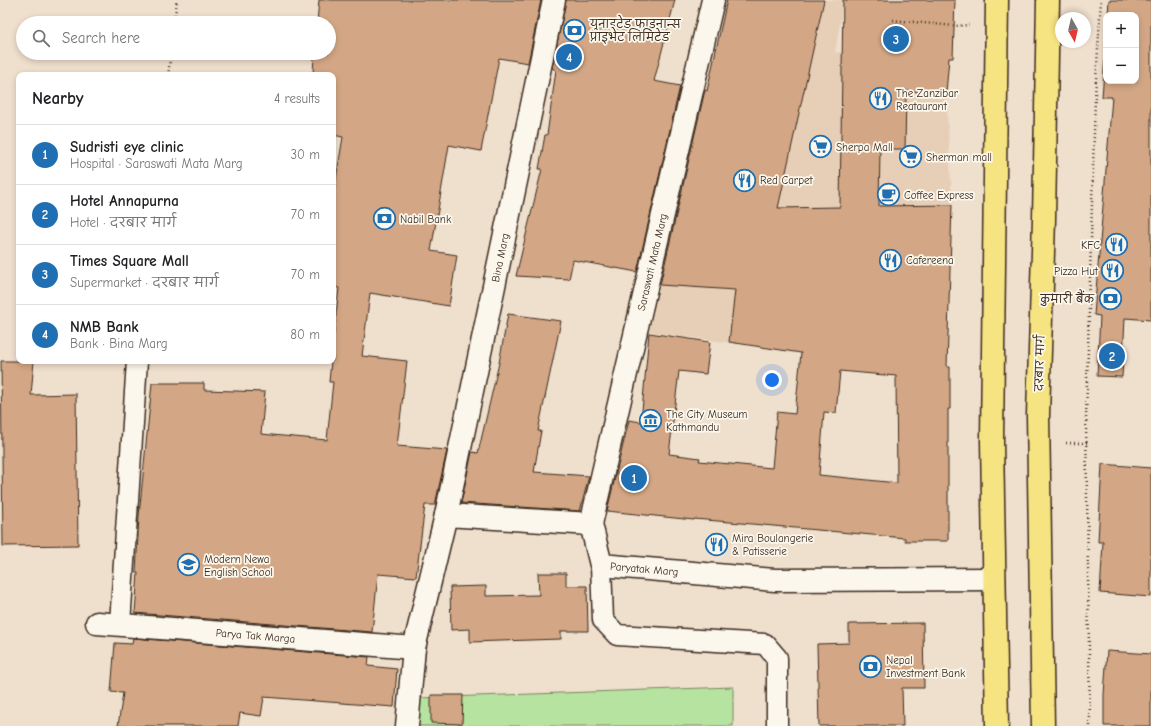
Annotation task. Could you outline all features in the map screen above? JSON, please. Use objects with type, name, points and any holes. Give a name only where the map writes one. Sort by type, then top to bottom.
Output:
[{"type":"main road","points":[[997,726],[992,441],[998,0]]},
{"type":"main road","name":"दरबार मार्ग","points":[[1043,726],[1038,415],[1048,0]]},
{"type":"street","name":"Bina Marg","points":[[446,515],[554,0]]},
{"type":"street","name":"Saraswati Mata Marg","points":[[591,524],[713,0]]},
{"type":"street","points":[[407,726],[414,648],[446,515],[591,524]]},
{"type":"street","name":"Paryatak Marg","points":[[591,524],[601,565],[774,580],[994,579]]},
{"type":"street","name":"Parya Tak Marga","points":[[97,623],[414,648]]},
{"type":"lane","points":[[120,624],[137,364]]},
{"type":"lane","points":[[601,565],[603,620],[617,635],[765,644],[777,658],[777,726]]},
{"type":"path","points":[[175,16],[177,0]]},
{"type":"path","points":[[1090,726],[1086,419],[1095,97],[1101,0]]},
{"type":"path","points":[[894,20],[954,26],[997,26]]},
{"type":"path","points":[[168,72],[170,60]]},
{"type":"shaded area","name":"Sherpa Mall","points":[[727,0],[844,0],[835,52],[947,57],[946,90],[952,205],[949,297],[768,289],[763,347],[649,332]]},
{"type":"green space","points":[[733,687],[733,726],[414,726],[419,698]]},
{"type":"building","points":[[319,0],[541,0],[528,63],[499,58],[481,151],[449,145],[431,251],[457,255],[449,306],[370,293],[362,356],[407,361],[397,446],[447,450],[435,505],[425,505],[416,577],[378,574],[372,632],[135,613],[138,573],[136,573],[139,516],[152,383],[204,383],[204,390],[265,392],[261,434],[327,440],[333,382],[329,382],[331,364],[336,364],[336,314],[339,288],[336,288],[336,179],[343,137],[336,136],[336,72],[313,72],[314,60],[336,60],[336,16],[318,16]]},
{"type":"building","points":[[566,0],[675,0],[654,81],[680,86],[637,272],[573,260],[569,279],[516,276],[542,169],[539,169],[545,135],[547,135],[556,70],[552,68]]},
{"type":"building","points":[[727,0],[824,0],[778,208],[840,207],[843,0],[955,0],[953,58],[949,58],[946,93],[906,91],[905,149],[880,149],[879,206],[952,205],[947,367],[950,367],[950,409],[948,409],[948,541],[905,541],[905,538],[607,511],[629,420],[641,422],[649,333],[710,342],[706,374],[679,371],[669,454],[700,458],[699,461],[772,468],[777,412],[795,414],[801,353],[729,342],[735,290],[660,285],[705,90],[707,91]],"holes":[[[840,371],[896,376],[897,483],[819,475],[824,412],[836,413]]]},
{"type":"building","points":[[1109,0],[1151,0],[1151,320],[1125,318],[1122,377],[1097,376],[1100,316],[1094,315],[1112,97],[1102,97],[1103,84],[1139,84],[1139,12],[1108,12]]},
{"type":"building","points":[[508,314],[561,321],[538,431],[541,431],[534,472],[589,476],[580,511],[461,503],[472,452],[478,453],[499,363]]},
{"type":"building","points":[[1,361],[16,361],[16,364],[34,364],[31,395],[76,394],[78,545],[3,546]]},
{"type":"building","points":[[1102,464],[1151,468],[1151,597],[1100,593],[1103,542],[1098,542]]},
{"type":"building","points":[[538,573],[566,573],[566,586],[587,586],[588,631],[561,631],[561,639],[470,642],[470,629],[451,630],[450,587],[486,586],[486,596],[539,595]]},
{"type":"building","name":"Nepal Investment Bank","points":[[923,623],[924,688],[902,688],[903,726],[819,726],[817,644],[849,643],[849,624]]},
{"type":"building","points":[[133,638],[369,657],[368,666],[397,669],[394,707],[264,697],[261,716],[240,713],[238,726],[118,726],[123,693],[111,692],[115,643],[132,644]]},
{"type":"building","points":[[1107,651],[1151,654],[1151,726],[1104,726],[1104,695]]},
{"type":"building","points":[[431,695],[463,695],[462,724],[431,723]]},
{"type":"place","name":"युनाइटेड फाइनान्स प्राइभेट लिमिटेड","points":[[575,30]]},
{"type":"place","name":"Times Square Mall","points":[[896,39]]},
{"type":"place","name":"NMB Bank","points":[[569,57]]},
{"type":"place","name":"The Zanzibar Reataurant","points":[[880,99]]},
{"type":"place","name":"Sherpa Mall","points":[[821,147]]},
{"type":"place","name":"Sherman mall","points":[[911,157]]},
{"type":"place","name":"Red Carpet","points":[[744,180]]},
{"type":"place","name":"Coffee Express","points":[[889,195]]},
{"type":"place","name":"Nabil Bank","points":[[385,219]]},
{"type":"place","name":"KFC","points":[[1116,245]]},
{"type":"place","name":"Cafereena","points":[[891,260]]},
{"type":"place","name":"Pizza Hut","points":[[1113,271]]},
{"type":"place","name":"कुमारी बैंक","points":[[1110,299]]},
{"type":"place","name":"Hotel Annapurna","points":[[1112,356]]},
{"type":"place","name":"The City Museum Kathmandu","points":[[651,420]]},
{"type":"place","name":"Sudristi eye clinic","points":[[634,478]]},
{"type":"place","name":"Mira Boulangerie & Patisserie","points":[[717,544]]},
{"type":"place","name":"Modern Newa English School","points":[[188,565]]},
{"type":"place","name":"Nepal Investment Bank","points":[[871,666]]}]
